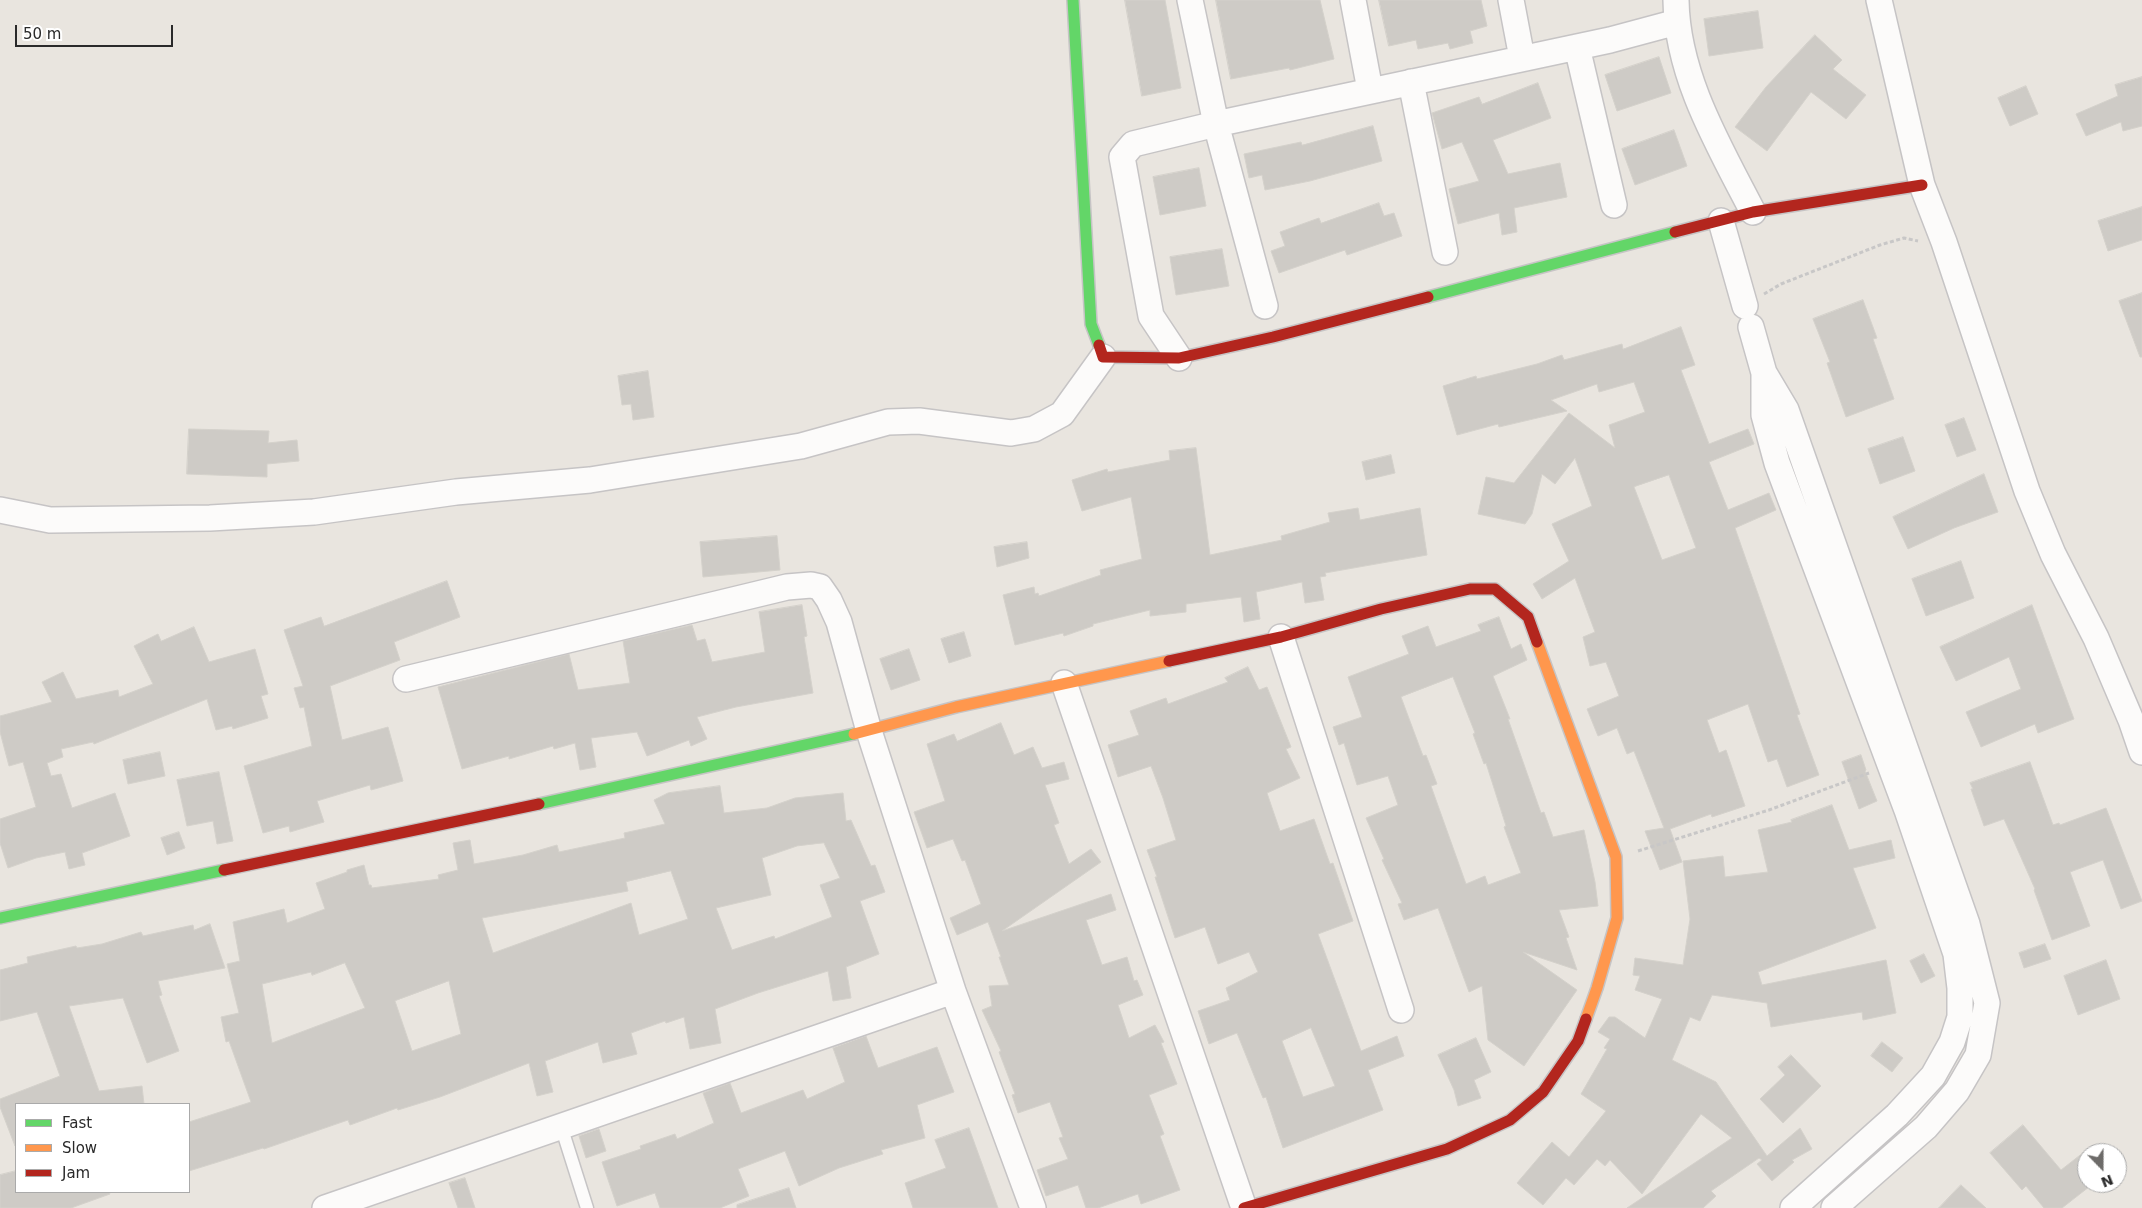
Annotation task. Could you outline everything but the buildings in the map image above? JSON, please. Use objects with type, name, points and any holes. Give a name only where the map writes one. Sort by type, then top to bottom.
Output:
[{"type":"street","points":[[1073,0],[1091,324],[1103,357]]},
{"type":"street","points":[[1190,0],[1216,124],[1265,306]]},
{"type":"street","points":[[1353,0],[1370,90]]},
{"type":"street","points":[[1511,0],[1522,58]]},
{"type":"street","points":[[1879,0],[1922,186],[1944,242],[2027,491],[2053,554],[2096,638],[2131,720],[2142,752]]},
{"type":"street","points":[[1179,358],[1151,316],[1122,157],[1133,144],[1370,90],[1610,40],[1677,11],[1691,80],[1711,131],[1753,212]]},
{"type":"street","points":[[1577,47],[1614,205]]},
{"type":"street","points":[[1411,82],[1445,252]]},
{"type":"street","points":[[1103,357],[1179,358],[1273,337],[1753,212],[1922,186]]},
{"type":"street","points":[[1721,221],[1764,374],[1786,410],[1899,761],[1956,954],[1960,988],[1960,1017],[1952,1042],[1933,1076],[1897,1115],[1793,1208]]},
{"type":"street","points":[[0,510],[50,520],[210,518],[314,512],[456,492],[590,480],[801,446],[888,422],[919,421],[1011,433],[1034,430],[1062,414],[1103,357]]},
{"type":"street","points":[[406,680],[787,586],[811,585],[820,587],[829,600],[839,622],[869,731],[953,991],[1033,1208]]},
{"type":"street","points":[[0,918],[542,803],[829,738],[869,731],[956,707],[1064,683],[1281,637],[1381,609],[1470,589],[1495,589],[1528,618],[1616,857],[1618,918],[1597,988],[1578,1041],[1543,1092],[1510,1120],[1447,1149],[1244,1208],[1064,683]]},
{"type":"street","points":[[1281,637],[1401,1010]]},
{"type":"street","points":[[1834,1208],[1926,1127],[1957,1091],[1978,1055],[1987,1003],[1967,924],[1899,761]]},
{"type":"street","points":[[325,1208],[953,991]]},
{"type":"lane","points":[[561,1126],[587,1208]]},
{"type":"path","points":[[1748,317],[1781,284],[1880,245],[1904,238],[1925,244],[1944,242]]},
{"type":"path","points":[[1616,857],[1769,810],[1853,780],[1899,761]]},
{"type":"traffic: fast","points":[[1073,0],[1091,324],[1099,345]]},
{"type":"traffic: fast","points":[[1428,297],[1675,232]]},
{"type":"traffic: fast","points":[[539,804],[854,734]]},
{"type":"traffic: fast","points":[[0,918],[224,870]]},
{"type":"traffic: slow","points":[[1537,642],[1616,857],[1617,918],[1586,1019]]},
{"type":"traffic: slow","points":[[854,734],[956,707],[1169,661]]},
{"type":"traffic: jam","points":[[1675,232],[1753,212],[1922,185]]},
{"type":"traffic: jam","points":[[1099,345],[1103,357],[1179,358],[1273,337],[1428,297]]},
{"type":"traffic: jam","points":[[1169,661],[1281,637],[1381,609],[1470,589],[1495,589],[1528,617],[1537,642]]},
{"type":"traffic: jam","points":[[224,870],[539,804]]},
{"type":"traffic: jam","points":[[1244,1208],[1447,1149],[1510,1120],[1543,1092],[1578,1041],[1586,1019]]}]
